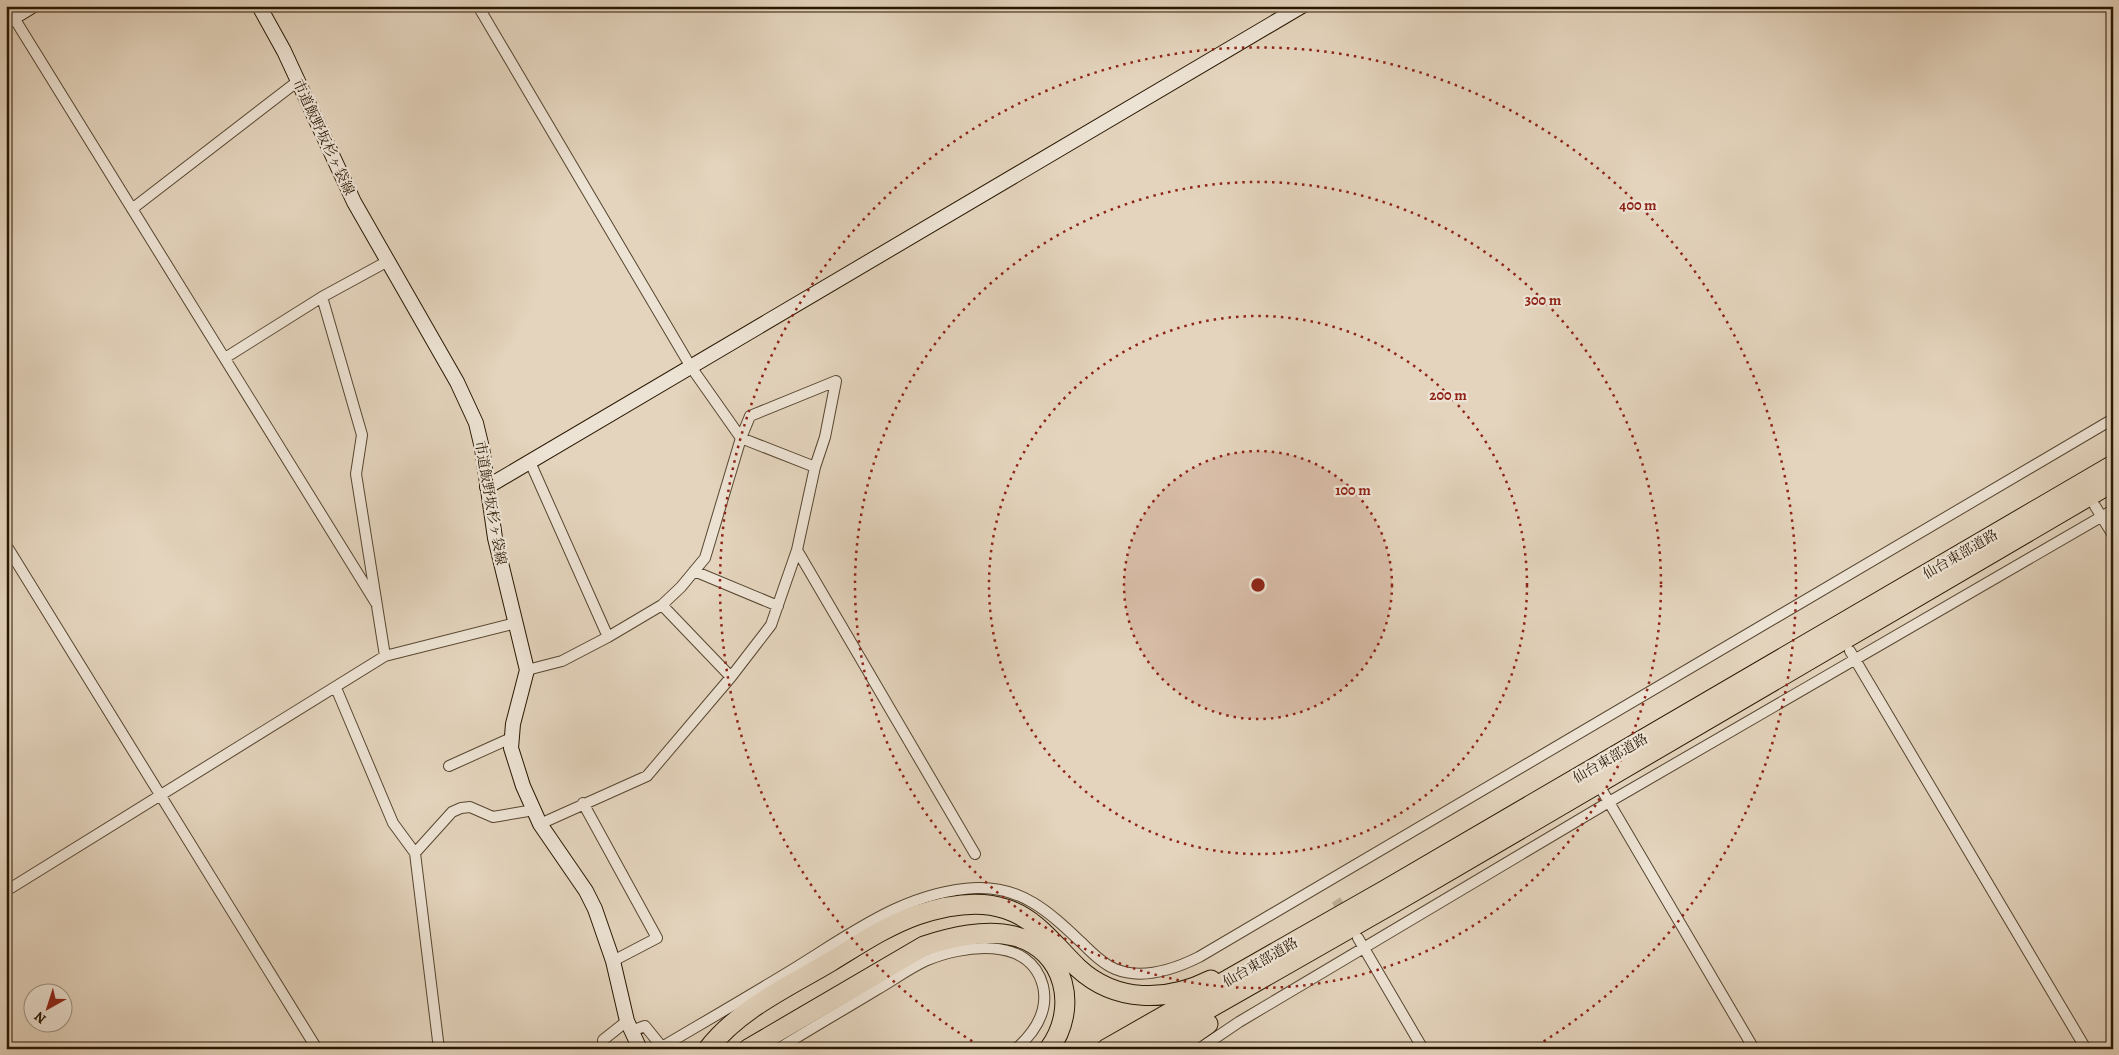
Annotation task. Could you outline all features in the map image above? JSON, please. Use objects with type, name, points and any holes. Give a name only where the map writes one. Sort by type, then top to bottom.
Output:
[{"type":"highway","name":"仙台東部道路","points":[[1138,1049],[2113,465]]},
{"type":"highway","name":"仙台東部道路","points":[[1106,1049],[1389,897],[2113,482]]},
{"type":"highway","points":[[708,1049],[742,1016],[801,979],[895,924],[946,907],[992,905],[1018,914],[1043,931],[1078,968],[1102,986],[1117,992],[1147,996],[1165,995],[1202,984],[1389,897]]},
{"type":"highway","points":[[1172,1049],[1389,897]]},
{"type":"highway","points":[[748,1049],[919,949],[949,939],[990,934],[1013,936],[1034,944],[1056,966],[1065,988],[1066,1010],[1061,1030],[1050,1049]]},
{"type":"street","points":[[32,6],[10,20],[132,209],[376,603]]},
{"type":"street","name":"市道飯野坂杉ヶ袋線","points":[[259,6],[298,81],[354,202],[468,404],[482,448],[495,538],[526,670],[510,738],[523,786],[540,824],[590,900],[605,933],[629,1026],[640,1049]]},
{"type":"street","points":[[478,6],[691,367],[741,438],[815,467]]},
{"type":"street","points":[[487,487],[1302,6]]},
{"type":"street","points":[[132,209],[298,81]]},
{"type":"street","points":[[225,358],[322,297],[388,261]]},
{"type":"street","points":[[322,297],[362,435],[356,474],[385,656]]},
{"type":"street","points":[[526,670],[562,661],[608,637],[662,605],[705,558],[741,438],[750,416],[836,381],[825,437],[815,467],[797,550],[771,625],[731,678],[647,776],[583,803],[540,824]]},
{"type":"street","points":[[603,1049],[603,1040],[629,1026],[645,1026],[662,1047],[878,917],[928,895],[976,888],[993,888],[1030,899],[1052,914],[1096,956],[1115,969],[1139,974],[1176,968],[1199,957],[2113,419]]},
{"type":"street","points":[[530,462],[608,637]]},
{"type":"street","points":[[2095,506],[2113,535]]},
{"type":"street","points":[[1199,1049],[1239,1022],[1364,949],[1852,655],[2113,510]]},
{"type":"street","points":[[6,545],[317,1049]]},
{"type":"street","points":[[797,550],[975,854]]},
{"type":"street","points":[[694,571],[778,606]]},
{"type":"street","points":[[662,605],[731,678]]},
{"type":"street","points":[[6,892],[385,656],[516,623]]},
{"type":"street","points":[[1852,655],[2086,1049]]},
{"type":"street","points":[[336,688],[393,822],[416,853],[439,1049]]},
{"type":"street","points":[[449,766],[510,738]]},
{"type":"street","points":[[1603,792],[1754,1049]]},
{"type":"street","points":[[583,803],[657,938],[613,962]]},
{"type":"street","points":[[416,853],[452,812],[460,808],[470,807],[494,817],[534,810]]},
{"type":"street","points":[[1358,938],[1423,1049]]},
{"type":"street","points":[[778,1049],[926,961],[976,948],[1011,951],[1032,965],[1042,982],[1044,1006],[1040,1018],[1016,1049]]},
{"type":"tunnel","points":[[1336,900],[1346,916]]}]
